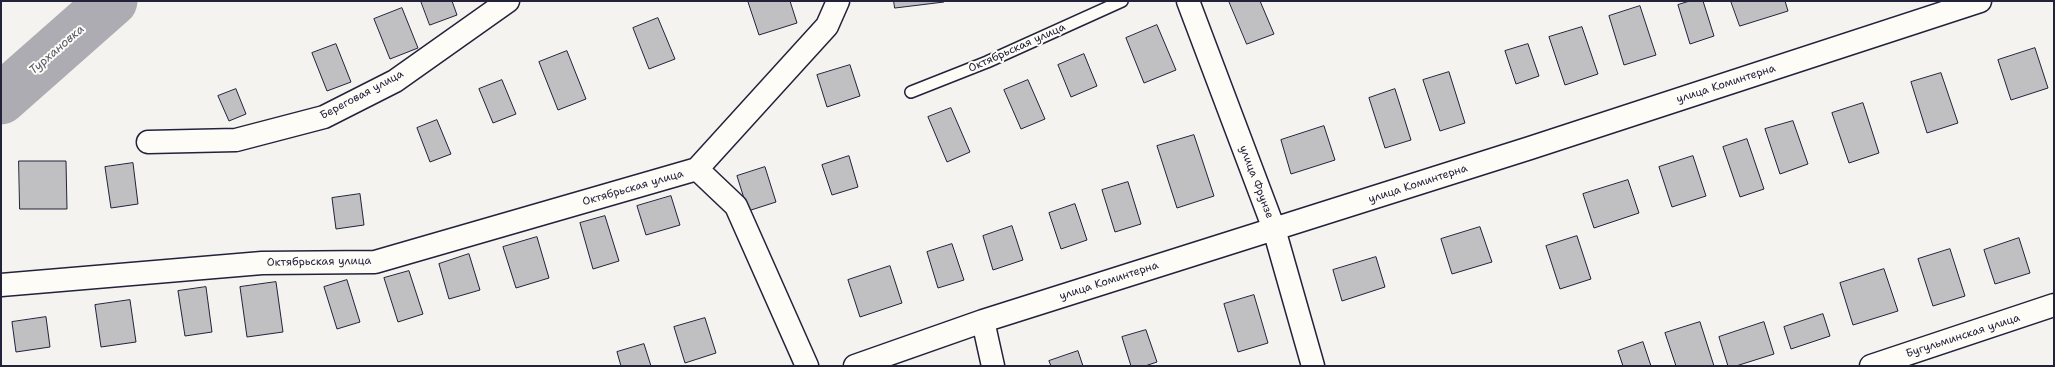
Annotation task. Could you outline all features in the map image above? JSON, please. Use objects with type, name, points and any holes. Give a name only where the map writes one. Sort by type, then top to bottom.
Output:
[{"type":"street","name":"Береговая улица","points":[[148,142],[236,140],[324,117],[395,81],[508,1]]},
{"type":"street","points":[[807,366],[736,206],[697,169],[827,26],[838,1]]},
{"type":"street","name":"улица Фрунзе","points":[[1188,1],[1274,229],[1313,366]]},
{"type":"street","name":"улица Коминтерна","points":[[855,366],[983,321],[1538,145],[1980,1]]},
{"type":"street","name":"Октябрьская улица","points":[[1,285],[262,263],[375,262],[697,169]]},
{"type":"street","name":"Бугульминская улица","points":[[1871,366],[2054,305]]},
{"type":"street","points":[[983,321],[993,366]]},
{"type":"lane","name":"Октябрьская улица","points":[[911,92],[987,62],[1122,1]]},
{"type":"building","points":[[421,1],[452,1],[457,15],[430,25]]},
{"type":"building","points":[[790,1],[797,23],[759,35],[748,2]]},
{"type":"building","points":[[894,1],[944,1],[944,2],[895,8]]},
{"type":"building","points":[[1229,1],[1260,1],[1274,34],[1247,44]]},
{"type":"building","points":[[1690,1],[1703,1],[1714,36],[1690,44],[1678,5]]},
{"type":"building","points":[[1731,1],[1785,1],[1788,11],[1740,26]]},
{"type":"building","points":[[1640,6],[1656,55],[1624,65],[1609,16]]},
{"type":"building","points":[[402,8],[418,48],[390,59],[374,19]]},
{"type":"building","points":[[658,18],[675,59],[649,69],[633,28]]},
{"type":"building","points":[[1157,25],[1176,70],[1144,83],[1126,38]]},
{"type":"building","points":[[1582,27],[1598,74],[1565,85],[1549,37]]},
{"type":"building","points":[[336,44],[351,82],[327,91],[312,53]]},
{"type":"building","points":[[1528,44],[1539,76],[1516,84],[1505,51]]},
{"type":"building","points":[[2035,48],[2048,88],[2011,100],[1998,60]]},
{"type":"building","points":[[567,51],[586,99],[558,110],[539,62]]},
{"type":"building","points":[[1084,54],[1097,86],[1071,97],[1058,65]]},
{"type":"building","points":[[850,65],[860,96],[827,107],[817,75]]},
{"type":"building","points":[[1449,72],[1465,123],[1440,131],[1423,80]]},
{"type":"building","points":[[1941,73],[1958,123],[1927,133],[1911,82]]},
{"type":"building","points":[[502,80],[516,114],[493,123],[479,89]]},
{"type":"building","points":[[1028,80],[1045,119],[1021,129],[1004,90]]},
{"type":"building","points":[[236,89],[246,114],[229,121],[218,96]]},
{"type":"building","points":[[1395,89],[1411,140],[1385,148],[1369,98]]},
{"type":"building","points":[[1863,103],[1879,153],[1849,163],[1832,113]]},
{"type":"building","points":[[951,108],[970,152],[947,162],[928,117]]},
{"type":"building","points":[[437,120],[451,154],[430,162],[417,128]]},
{"type":"building","points":[[1793,121],[1808,164],[1780,174],[1765,129]]},
{"type":"building","points":[[1324,126],[1335,160],[1291,174],[1281,140]]},
{"type":"building","points":[[1194,135],[1214,196],[1177,208],[1157,146]]},
{"type":"building","points":[[1747,139],[1764,189],[1740,197],[1723,147]]},
{"type":"building","points":[[849,156],[858,187],[832,195],[822,165]]},
{"type":"building","points":[[1693,156],[1706,196],[1672,207],[1659,167]]},
{"type":"building","points":[[19,161],[66,161],[67,209],[20,209]]},
{"type":"building","points":[[133,163],[138,204],[111,208],[105,167]]},
{"type":"building","points":[[765,167],[776,202],[748,211],[737,176]]},
{"type":"building","points":[[1628,180],[1639,213],[1594,228],[1583,194]]},
{"type":"building","points":[[1128,182],[1141,224],[1115,232],[1102,190]]},
{"type":"building","points":[[360,194],[364,225],[336,229],[332,198]]},
{"type":"building","points":[[671,196],[680,225],[646,235],[637,206]]},
{"type":"building","points":[[1075,204],[1087,240],[1061,249],[1049,213]]},
{"type":"building","points":[[605,216],[619,261],[593,269],[580,223]]},
{"type":"building","points":[[1012,226],[1023,260],[993,270],[983,236]]},
{"type":"building","points":[[1480,227],[1492,262],[1452,274],[1441,239]]},
{"type":"building","points":[[1577,236],[1591,279],[1560,289],[1546,246]]},
{"type":"building","points":[[537,237],[549,278],[516,288],[503,247]]},
{"type":"building","points":[[2019,238],[2030,273],[1995,284],[1984,250]]},
{"type":"building","points":[[952,244],[964,280],[938,288],[927,252]]},
{"type":"building","points":[[1950,249],[1965,296],[1933,306],[1918,259]]},
{"type":"building","points":[[469,254],[480,290],[449,299],[439,264]]},
{"type":"building","points":[[1376,257],[1385,287],[1342,301],[1333,270]]},
{"type":"building","points":[[890,266],[902,303],[860,317],[848,280]]},
{"type":"building","points":[[1884,269],[1898,311],[1853,325],[1840,283]]},
{"type":"building","points":[[409,271],[423,314],[398,322],[384,278]]},
{"type":"building","points":[[347,280],[360,322],[337,329],[324,287]]},
{"type":"building","points":[[276,282],[283,332],[247,337],[240,287]]},
{"type":"building","points":[[206,287],[212,332],[185,336],[178,291]]},
{"type":"building","points":[[1254,295],[1268,343],[1238,352],[1224,304]]},
{"type":"building","points":[[130,300],[136,342],[101,347],[95,305]]},
{"type":"building","points":[[1823,314],[1830,336],[1791,349],[1784,327]]},
{"type":"building","points":[[46,317],[50,347],[16,352],[12,322]]},
{"type":"building","points":[[705,318],[716,353],[685,363],[674,327]]},
{"type":"building","points":[[1700,322],[1714,366],[1676,366],[1665,333]]},
{"type":"building","points":[[1764,322],[1774,354],[1736,366],[1728,366],[1719,337]]},
{"type":"building","points":[[1146,330],[1157,362],[1145,366],[1131,366],[1122,337]]},
{"type":"building","points":[[1643,342],[1651,366],[1623,366],[1618,351]]},
{"type":"building","points":[[644,344],[651,366],[621,366],[617,352]]},
{"type":"building","points":[[1078,351],[1083,366],[1051,366],[1049,361]]},
{"type":"waterway","name":"Турхановка","points":[[1,99],[112,1]]}]
